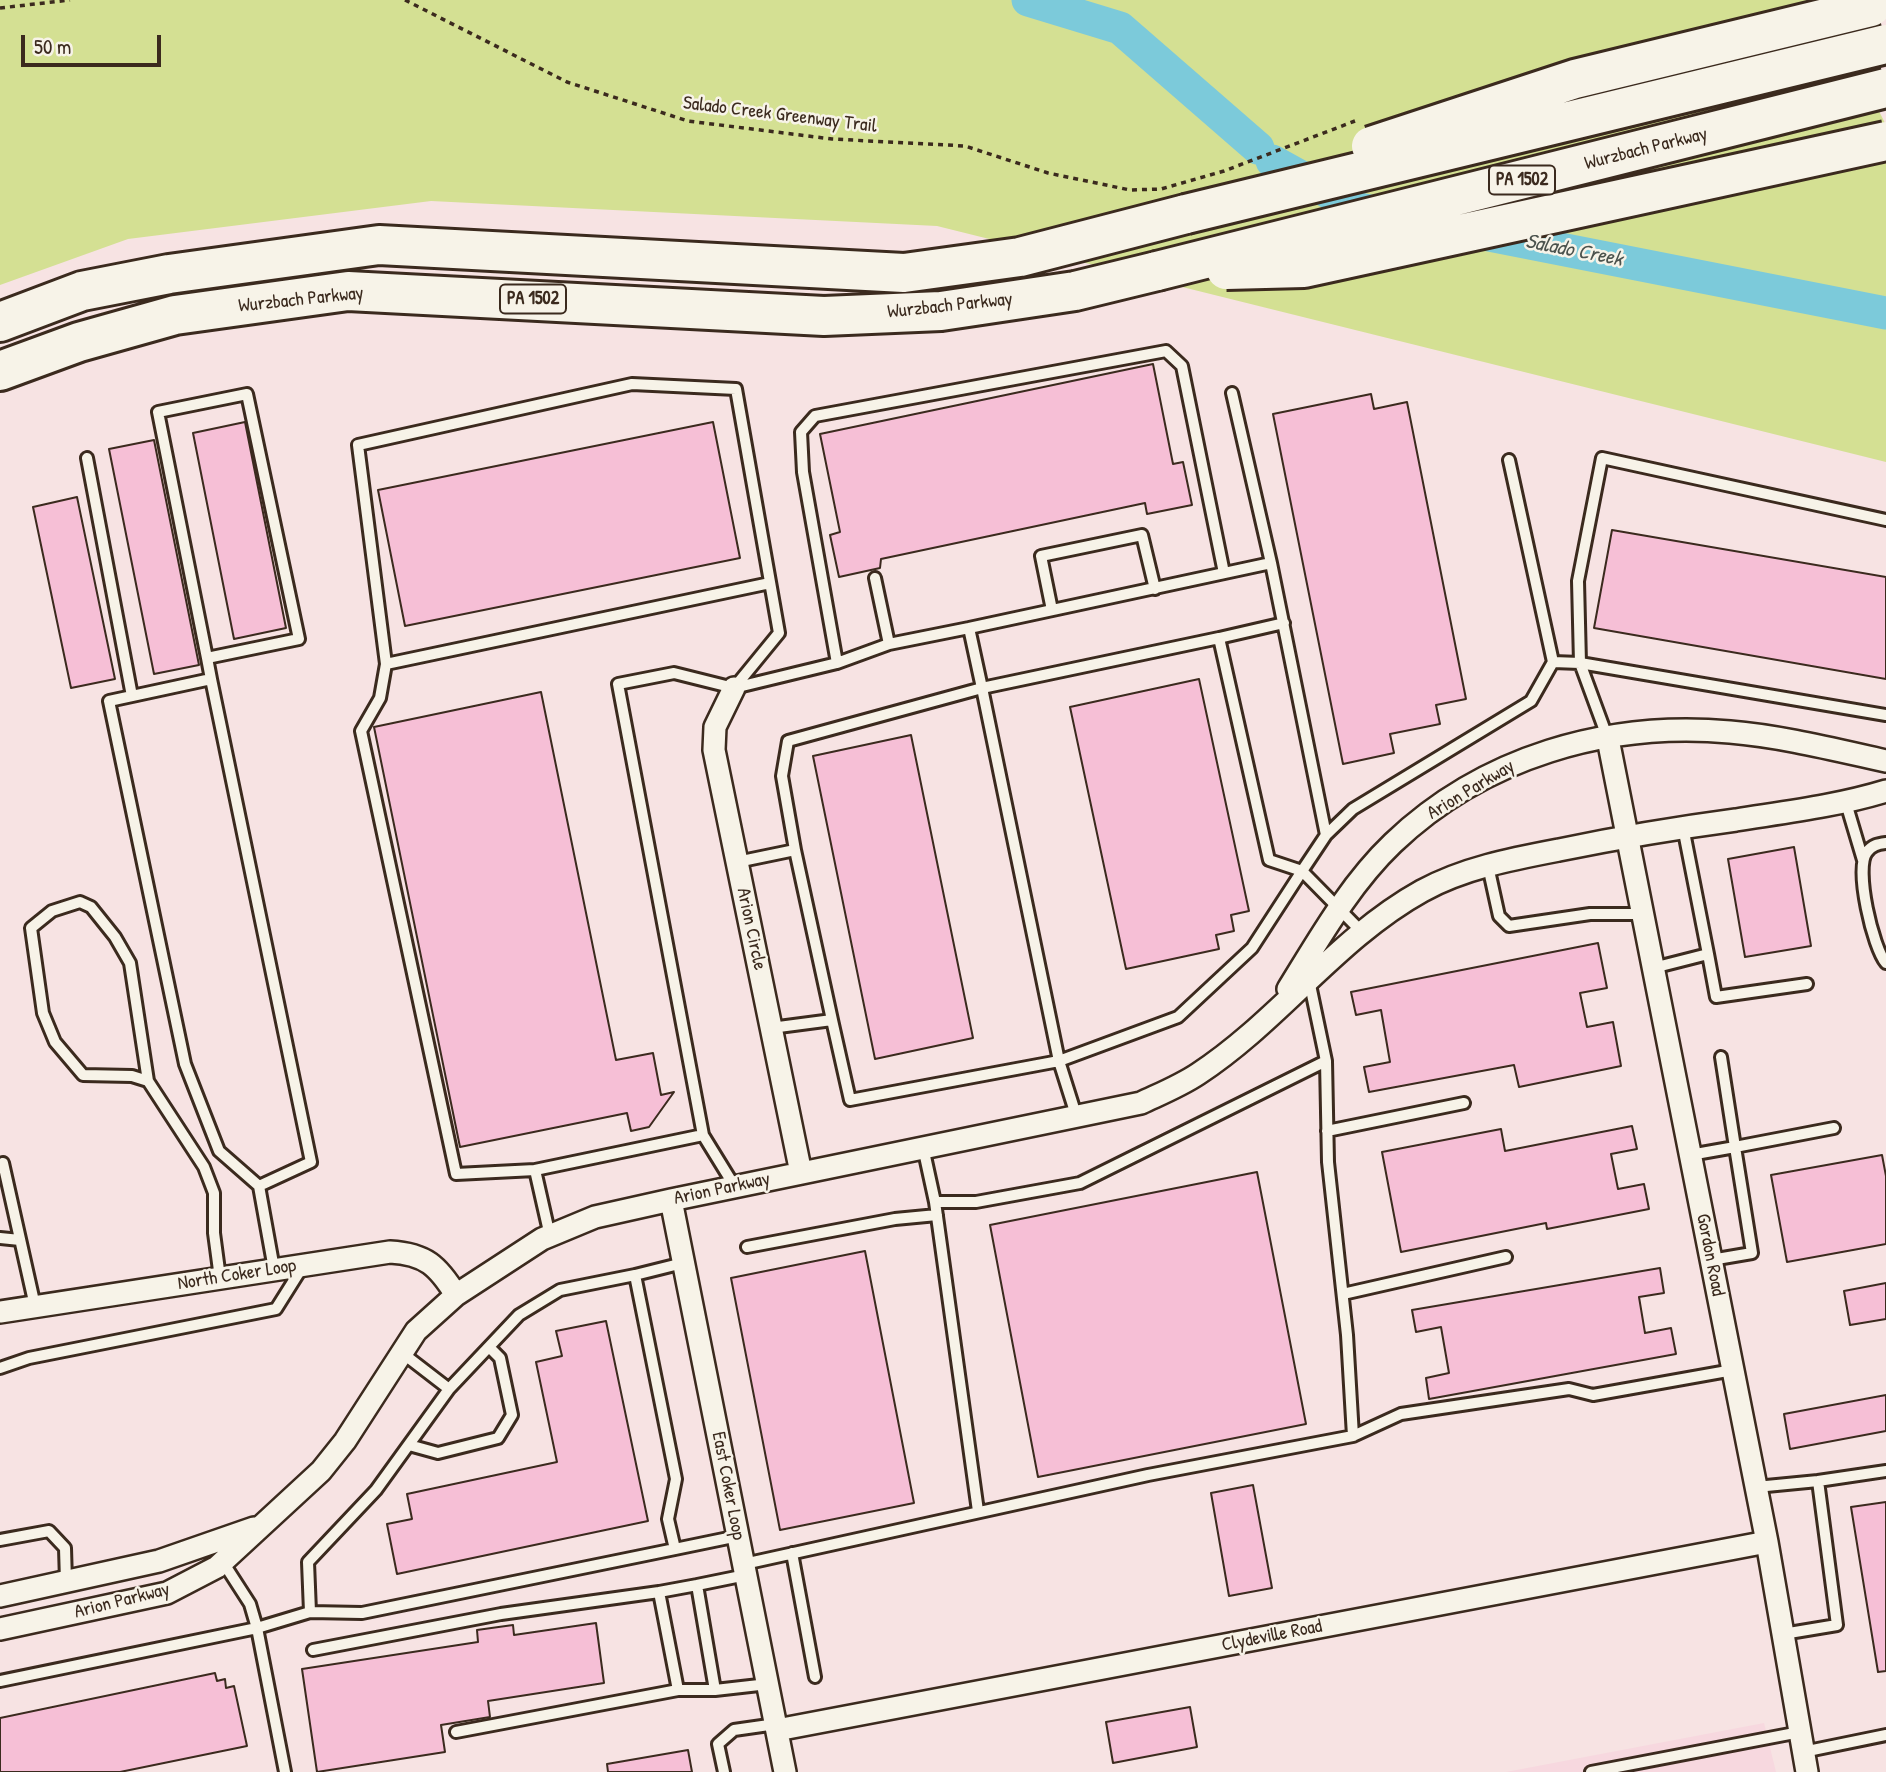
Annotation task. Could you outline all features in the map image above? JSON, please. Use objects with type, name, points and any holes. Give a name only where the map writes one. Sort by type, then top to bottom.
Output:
[{"type":"highway","points":[[1186,214],[1307,167],[1575,79],[1879,6]]},
{"type":"highway","name":"Wurzbach Parkway","points":[[0,322],[95,289],[169,274],[379,245],[904,272],[1020,257],[1186,214],[1886,44]]},
{"type":"highway","name":"Wurzbach Parkway","points":[[0,371],[79,342],[175,315],[348,291],[824,316],[941,311],[1075,291],[1886,88]]},
{"type":"highway","points":[[1157,271],[1304,268],[1886,141]]},
{"type":"street","name":"Arion Circle","points":[[734,688],[715,727],[714,750],[801,1173]]},
{"type":"street","name":"Arion Parkway","points":[[1274,1013],[1339,911],[1393,844],[1440,805],[1507,765],[1566,745],[1673,729],[1732,732],[1886,761]]},
{"type":"street","name":"Gordon Road","points":[[1608,739],[1767,1542],[1803,1752]]},
{"type":"street","name":"Arion Parkway","points":[[0,1629],[167,1593],[217,1552],[265,1523],[321,1471],[345,1441],[416,1331],[456,1295],[513,1255],[550,1236],[595,1217],[1141,1103],[1197,1075],[1274,1013],[1361,931],[1423,891],[1488,866],[1627,836],[1846,803],[1886,791]]},
{"type":"street","name":"East Coker Loop","points":[[671,1200],[785,1772]]},
{"type":"street","name":"North Coker Loop","points":[[0,1312],[390,1252],[407,1253],[439,1268],[456,1295]]},
{"type":"street","name":"Clydeville Road","points":[[776,1727],[1767,1542]]},
{"type":"street","name":"Arion Parkway","points":[[0,1596],[159,1561],[217,1552]]},
{"type":"lane","points":[[837,663],[803,472],[801,432],[815,416],[1166,351],[1182,366],[1224,573]]},
{"type":"lane","points":[[704,1135],[535,1170],[456,1174],[361,731],[380,698],[386,664],[358,445],[632,384],[736,389],[779,633],[734,688]]},
{"type":"lane","points":[[1232,393],[1284,623],[1326,835]]},
{"type":"lane","points":[[207,658],[299,639],[247,394],[158,412],[211,679],[311,1162],[259,1186]]},
{"type":"lane","points":[[87,458],[132,696]]},
{"type":"lane","points":[[1608,739],[1580,663],[1578,581],[1602,458],[1886,520]]},
{"type":"lane","points":[[1284,623],[982,688],[789,741],[782,776],[795,850],[850,1100],[1059,1061],[1178,1017],[1252,948],[1326,835],[1353,809],[1531,701],[1553,662],[1509,460]]},
{"type":"lane","points":[[1052,610],[1041,556],[1117,540],[1142,535],[1155,589]]},
{"type":"lane","points":[[735,1186],[704,1135],[618,684],[674,674],[734,688],[837,663],[889,644],[1271,563]]},
{"type":"lane","points":[[875,578],[889,644]]},
{"type":"lane","points":[[386,664],[771,583]]},
{"type":"lane","points":[[969,628],[1059,1061],[1077,1118]]},
{"type":"lane","points":[[1219,638],[1269,860],[1302,871],[1361,931]]},
{"type":"lane","points":[[1553,662],[1580,663],[1886,715]]},
{"type":"lane","points":[[211,679],[109,701],[185,1064],[219,1151],[259,1186],[274,1269]]},
{"type":"lane","points":[[1846,803],[1863,860]]},
{"type":"lane","points":[[1683,827],[1716,997],[1807,984]]},
{"type":"lane","points":[[1886,843],[1875,845],[1863,860],[1861,870],[1875,946],[1886,963]]},
{"type":"lane","points":[[737,862],[795,850]]},
{"type":"lane","points":[[1488,866],[1499,916],[1510,926],[1590,914],[1643,914]]},
{"type":"lane","points":[[148,1081],[132,1076],[83,1075],[55,1042],[43,1013],[31,928],[52,911],[80,902],[91,907],[115,937],[130,963],[148,1081],[204,1167],[214,1194],[214,1233],[220,1278]]},
{"type":"lane","points":[[1653,968],[1708,954]]},
{"type":"lane","points":[[1309,980],[1325,1061],[1327,1132],[1343,1294],[1353,1436]]},
{"type":"lane","points":[[771,1028],[831,1020]]},
{"type":"lane","points":[[1711,1260],[1752,1253],[1721,1057]]},
{"type":"lane","points":[[935,1202],[976,1202],[1080,1183],[1325,1061]]},
{"type":"lane","points":[[1327,1132],[1464,1103]]},
{"type":"lane","points":[[1690,1155],[1834,1128]]},
{"type":"lane","points":[[923,1147],[937,1215],[978,1511]]},
{"type":"lane","points":[[3,1163],[35,1306]]},
{"type":"lane","points":[[535,1170],[550,1236]]},
{"type":"lane","points":[[747,1247],[895,1219],[937,1215]]},
{"type":"lane","points":[[0,1238],[20,1240]]},
{"type":"lane","points":[[1343,1294],[1506,1258]]},
{"type":"lane","points":[[310,1612],[308,1562],[376,1490],[449,1390],[519,1315],[560,1290],[683,1263]]},
{"type":"lane","points":[[0,1368],[29,1358],[276,1309],[304,1265]]},
{"type":"lane","points":[[635,1275],[677,1479],[668,1519],[675,1549]]},
{"type":"lane","points":[[409,1445],[438,1453],[498,1438],[512,1415],[500,1358],[489,1347]]},
{"type":"lane","points":[[401,1352],[449,1390]]},
{"type":"lane","points":[[313,1650],[501,1614],[697,1585],[792,1553],[978,1511],[1353,1436],[1401,1413],[1569,1389],[1593,1395],[1733,1370]]},
{"type":"lane","points":[[1756,1487],[1886,1471]]},
{"type":"lane","points":[[1783,1634],[1837,1625],[1818,1481]]},
{"type":"lane","points":[[0,1540],[50,1531],[65,1548],[66,1581]]},
{"type":"lane","points":[[0,1681],[257,1628],[310,1612],[362,1613],[738,1536]]},
{"type":"lane","points":[[217,1552],[250,1604],[285,1772]]},
{"type":"lane","points":[[792,1553],[815,1677]]},
{"type":"lane","points":[[697,1585],[715,1690]]},
{"type":"lane","points":[[659,1592],[678,1690]]},
{"type":"lane","points":[[456,1732],[678,1690],[715,1690],[768,1684]]},
{"type":"lane","points":[[724,1772],[718,1744],[734,1730],[776,1727]]},
{"type":"lane","points":[[1591,1772],[1803,1752],[1886,1735]]},
{"type":"path","points":[[0,8],[71,0]]},
{"type":"path","name":"Salado Creek Greenway Trail","points":[[405,0],[567,82],[688,121],[832,139],[965,146],[982,149],[1009,163],[1088,181]]},
{"type":"shaded area","points":[[1764,1723],[1776,1772],[1506,1772]]},
{"type":"green space","points":[[0,0],[1823,0],[1886,125],[1886,462],[937,226],[431,201],[128,239],[0,285]]},
{"type":"building","points":[[1153,364],[1173,464],[1183,462],[1192,505],[1147,514],[1145,503],[881,559],[880,568],[839,577],[830,535],[840,532],[820,434]]},
{"type":"building","points":[[1371,394],[1374,409],[1407,402],[1466,699],[1436,705],[1440,724],[1390,734],[1394,753],[1343,764],[1273,414]]},
{"type":"building","points":[[245,422],[286,628],[234,639],[193,433]]},
{"type":"building","points":[[713,422],[740,558],[405,626],[378,490]]},
{"type":"building","points":[[154,440],[199,665],[154,674],[109,449]]},
{"type":"building","points":[[77,497],[115,679],[71,688],[33,507]]},
{"type":"building","points":[[1612,530],[1886,577],[1886,679],[1594,628]]},
{"type":"building","points":[[1199,679],[1249,911],[1231,915],[1234,931],[1216,935],[1219,949],[1126,969],[1070,707]]},
{"type":"building","points":[[541,692],[616,1060],[653,1053],[661,1095],[674,1092],[649,1127],[631,1131],[627,1113],[460,1147],[374,727]]},
{"type":"building","points":[[911,735],[973,1038],[875,1059],[813,756]]},
{"type":"building","points":[[1794,847],[1811,946],[1745,957],[1728,859]]},
{"type":"building","points":[[1598,943],[1607,988],[1580,993],[1587,1027],[1613,1022],[1621,1066],[1519,1087],[1514,1065],[1369,1092],[1364,1067],[1390,1062],[1381,1010],[1356,1015],[1351,992]]},
{"type":"building","points":[[1632,1126],[1637,1149],[1611,1154],[1618,1189],[1644,1184],[1649,1209],[1547,1229],[1546,1223],[1401,1252],[1382,1152],[1501,1129],[1505,1151]]},
{"type":"building","points":[[1882,1155],[1886,1176],[1886,1244],[1787,1262],[1771,1175]]},
{"type":"building","points":[[1257,1172],[1306,1424],[1038,1477],[990,1225]]},
{"type":"building","points":[[865,1251],[914,1503],[780,1530],[731,1278]]},
{"type":"building","points":[[1660,1268],[1664,1293],[1639,1297],[1645,1333],[1671,1328],[1676,1354],[1429,1399],[1426,1378],[1449,1373],[1441,1327],[1416,1332],[1412,1310]]},
{"type":"building","points":[[1886,1283],[1886,1319],[1850,1325],[1844,1291]]},
{"type":"building","points":[[606,1321],[648,1521],[397,1574],[387,1524],[412,1519],[407,1494],[557,1462],[536,1362],[562,1356],[556,1331]]},
{"type":"building","points":[[1886,1395],[1886,1431],[1790,1449],[1784,1414]]},
{"type":"building","points":[[1253,1485],[1272,1588],[1229,1596],[1211,1493]]},
{"type":"building","points":[[1886,1502],[1886,1671],[1878,1672],[1851,1507]]},
{"type":"building","points":[[596,1623],[604,1683],[488,1701],[490,1717],[441,1725],[445,1752],[317,1772],[302,1669],[478,1642],[477,1630],[513,1625],[514,1635]]},
{"type":"building","points":[[215,1673],[217,1681],[225,1679],[226,1688],[234,1686],[247,1746],[120,1772],[0,1772],[0,1718]]},
{"type":"building","points":[[1190,1707],[1197,1747],[1113,1763],[1106,1722]]},
{"type":"building","points":[[688,1750],[692,1772],[608,1772],[607,1764]]},
{"type":"waterway","name":"Salado Creek","points":[[1028,0],[1120,28],[1258,148]]},
{"type":"waterway","name":"Salado Creek","points":[[1272,161],[1359,209],[1390,215]]},
{"type":"waterway","name":"Salado Creek","points":[[1474,232],[1886,313]]}]
